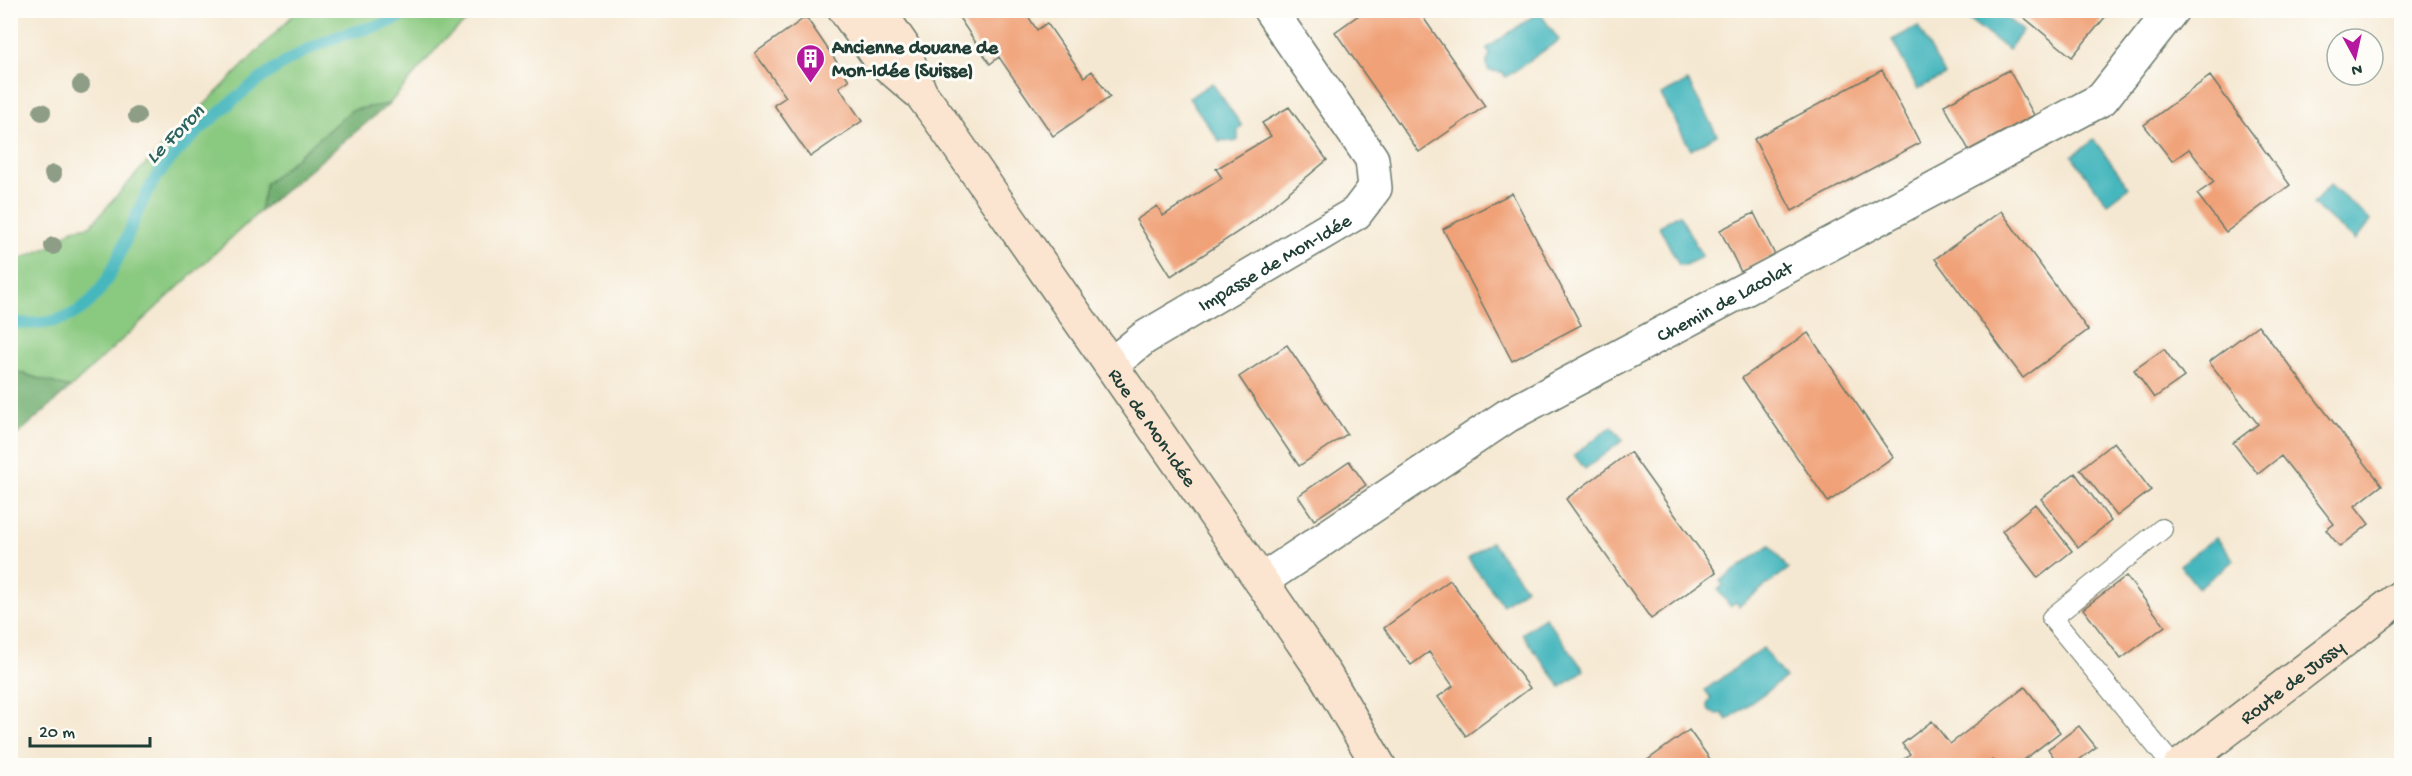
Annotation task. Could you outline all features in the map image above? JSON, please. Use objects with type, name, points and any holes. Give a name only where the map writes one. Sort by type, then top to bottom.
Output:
[{"type":"street","name":"Rue de Mon-Idée","points":[[845,10],[880,59],[921,94]]},
{"type":"street","name":"Rue de Mon-Idée","points":[[878,10],[902,45],[921,94],[1261,580],[1326,676],[1379,765]]},
{"type":"street","name":"Impasse de Mon-Idée","points":[[1112,364],[1144,338],[1356,213],[1376,188],[1372,159],[1269,10]]},
{"type":"street","name":"Chemin de Lacolat","points":[[1261,580],[1507,416],[2102,99],[2172,10]]},
{"type":"street","name":"Route de Jussy","points":[[2180,765],[2402,596]]},
{"type":"lane","points":[[2162,529],[2052,618],[2173,765]]},
{"type":"green space","points":[[297,11],[479,11],[443,41],[389,104],[352,110],[266,184],[260,211],[70,388],[11,370],[10,259],[23,258],[49,247],[73,229],[90,226],[139,171]]},
{"type":"green space","points":[[389,104],[260,211],[266,184],[352,110]]},
{"type":"green space","points":[[10,370],[70,388],[11,440],[10,440]]},
{"type":"water","points":[[1964,11],[1997,11],[2023,31],[2008,50],[1962,14]]},
{"type":"water","points":[[1539,12],[1559,40],[1506,77],[1502,72],[1489,71],[1486,64],[1490,54],[1486,49]]},
{"type":"water","points":[[1918,26],[1945,75],[1918,89],[1892,40]]},
{"type":"water","points":[[1688,81],[1717,135],[1691,150],[1661,95]]},
{"type":"water","points":[[1212,83],[1242,126],[1238,130],[1238,140],[1234,142],[1223,140],[1220,142],[1189,98]]},
{"type":"water","points":[[2094,140],[2129,187],[2107,204],[2072,156]]},
{"type":"water","points":[[2330,185],[2371,221],[2355,241],[2313,204]]},
{"type":"water","points":[[1679,214],[1701,254],[1700,258],[1685,265],[1679,265],[1659,226]]},
{"type":"water","points":[[1612,426],[1623,440],[1585,469],[1574,455]]},
{"type":"water","points":[[2216,537],[2234,560],[2198,588],[2180,565]]},
{"type":"water","points":[[1491,542],[1526,588],[1503,605],[1468,559]]},
{"type":"water","points":[[1770,545],[1788,569],[1739,606],[1736,602],[1730,606],[1718,590],[1723,585],[1720,581]]},
{"type":"water","points":[[1545,617],[1584,670],[1561,687],[1522,634]]},
{"type":"water","points":[[1763,648],[1785,678],[1727,720],[1722,713],[1711,712],[1708,702],[1711,698],[1705,690]]},
{"type":"building","points":[[954,10],[1024,10],[1037,30],[1047,23],[1084,77],[1092,71],[1110,97],[1053,136],[999,57],[990,64]]},
{"type":"building","points":[[1366,10],[1418,10],[1485,106],[1419,152],[1335,32]]},
{"type":"building","points":[[2015,10],[2111,10],[2072,57]]},
{"type":"building","name":"Ancienne douane de Mon-Idée (Suisse)","points":[[806,17],[849,80],[839,87],[862,121],[810,157],[774,105],[786,97],[755,53]]},
{"type":"building","points":[[1882,70],[1920,143],[1792,211],[1754,139]]},
{"type":"building","points":[[2009,70],[2034,115],[1969,150],[1944,105]]},
{"type":"building","points":[[2210,76],[2290,185],[2226,232],[2197,194],[2214,182],[2189,149],[2172,161],[2144,125]]},
{"type":"building","points":[[1289,107],[1327,160],[1253,222],[1171,276],[1136,220],[1157,206],[1163,216],[1222,178],[1216,169],[1271,136],[1262,123]]},
{"type":"building","points":[[1512,193],[1581,325],[1512,361],[1443,229]]},
{"type":"building","points":[[2001,211],[2088,330],[2023,378],[1935,259]]},
{"type":"building","points":[[1754,213],[1775,255],[1741,272],[1720,230]]},
{"type":"building","points":[[2258,325],[2382,485],[2355,506],[2369,524],[2340,547],[2326,530],[2334,524],[2281,456],[2258,474],[2233,443],[2258,424],[2209,362]]},
{"type":"building","points":[[1808,333],[1893,457],[1828,502],[1742,378]]},
{"type":"building","points":[[1287,345],[1347,434],[1299,466],[1239,377]]},
{"type":"building","points":[[2164,349],[2184,377],[2154,398],[2134,370]]},
{"type":"building","points":[[2114,442],[2151,490],[2117,516],[2080,469]]},
{"type":"building","points":[[1630,452],[1716,572],[1651,619],[1566,499]]},
{"type":"building","points":[[1349,461],[1366,485],[1314,520],[1298,496]]},
{"type":"building","points":[[2075,473],[2111,521],[2078,547],[2041,499]]},
{"type":"building","points":[[2035,504],[2072,551],[2038,578],[2002,531]]},
{"type":"building","points":[[2126,576],[2165,626],[2121,659],[2083,609]]},
{"type":"building","points":[[1450,580],[1530,688],[1466,736],[1438,697],[1453,686],[1429,652],[1411,665],[1384,628]]},
{"type":"building","points":[[2025,687],[2060,732],[2016,766],[1996,766],[1992,760],[1985,766],[1895,766],[1910,754],[1902,744],[1932,721],[1950,744]]},
{"type":"building","points":[[2079,726],[2096,747],[2071,766],[2060,766],[2048,749]]},
{"type":"building","points":[[1689,730],[1715,766],[1643,766],[1642,764]]},
{"type":"building","points":[[2339,760],[2345,766],[2333,766]]},
{"type":"waterway","name":"Le Foron","points":[[10,322],[43,323],[68,316],[88,303],[103,286],[115,264],[155,179],[172,158],[211,119],[246,90],[303,52],[334,38],[382,25],[415,10]]},
{"type":"place","name":"Ancienne douane de Mon-Idée (Suisse)","points":[[811,84]]}]
